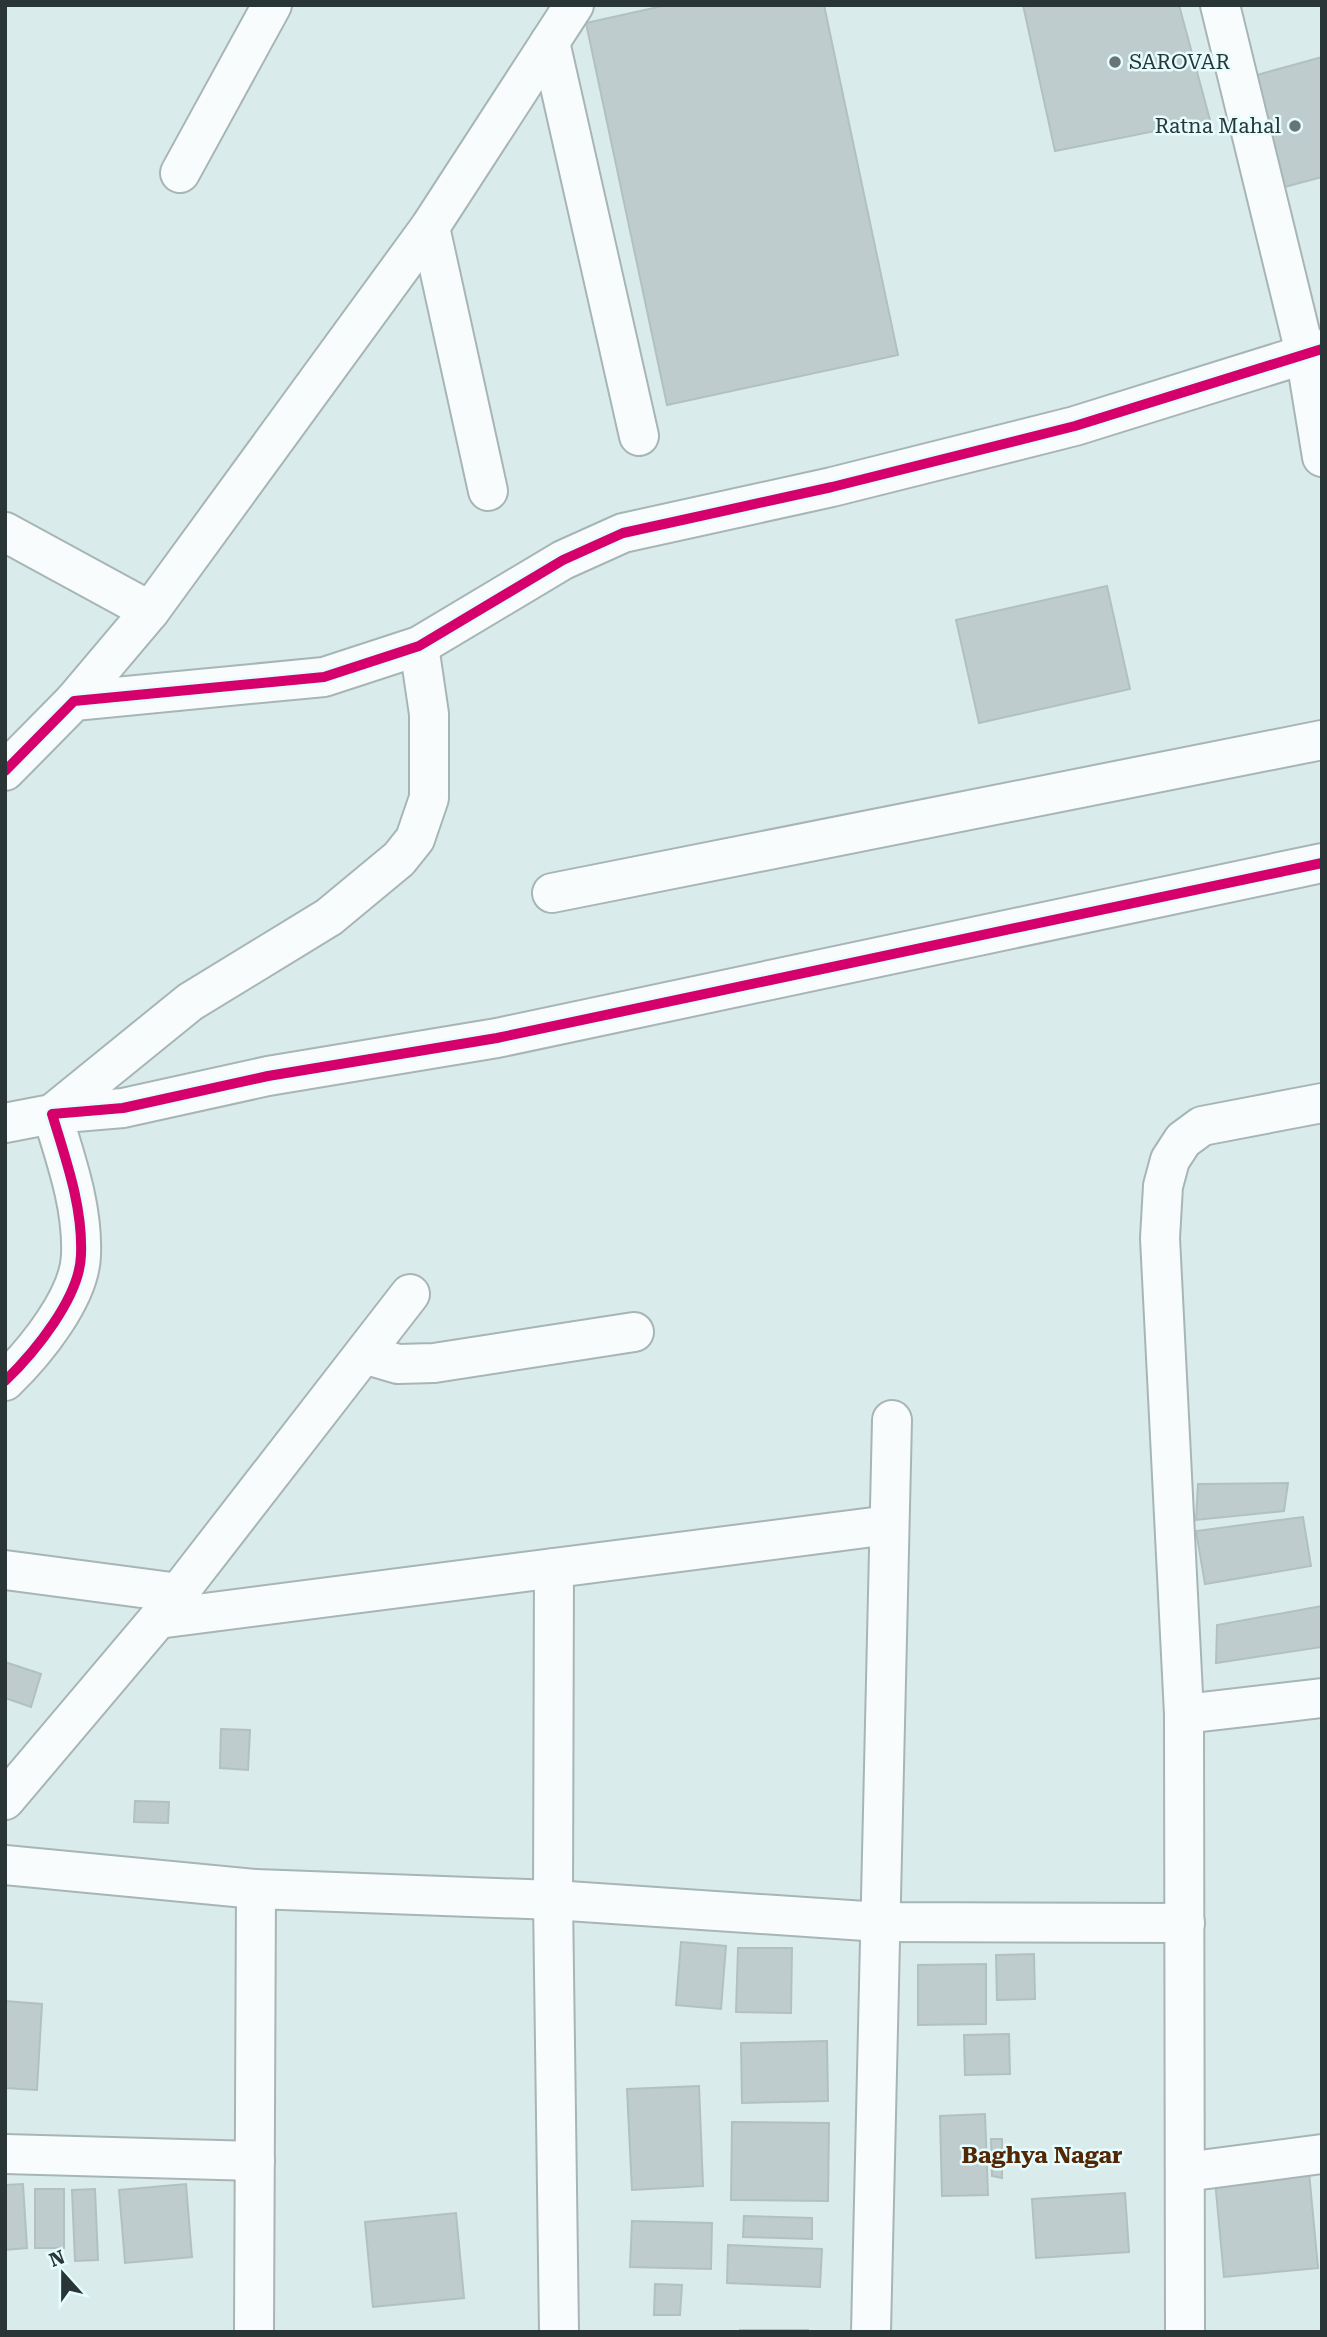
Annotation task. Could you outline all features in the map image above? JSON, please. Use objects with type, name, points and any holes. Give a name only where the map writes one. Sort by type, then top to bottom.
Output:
[{"type":"street","points":[[180,173],[272,5]]},
{"type":"street","points":[[5,771],[74,701],[150,611],[430,227],[574,5]]},
{"type":"street","points":[[1220,5],[1313,351],[1322,457]]},
{"type":"street","points":[[550,42],[639,436]]},
{"type":"street","points":[[430,227],[488,491]]},
{"type":"street","points":[[74,701],[324,677],[419,646],[562,560],[623,533],[832,488],[1075,426],[1313,351]]},
{"type":"street","points":[[5,532],[150,611]]},
{"type":"street","points":[[52,1114],[190,1002],[329,917],[399,859],[415,839],[429,798],[429,714],[419,646]]},
{"type":"street","points":[[552,893],[1322,740]]},
{"type":"street","points":[[5,1123],[52,1114],[123,1108],[268,1076],[498,1038],[1322,863]]},
{"type":"street","points":[[1185,2332],[1184,1714],[1160,1238],[1163,1186],[1170,1160],[1183,1140],[1202,1126],[1322,1103]]},
{"type":"street","points":[[5,1381],[47,1330],[72,1294],[81,1256],[75,1190],[52,1114]]},
{"type":"street","points":[[5,1800],[168,1606],[410,1294]]},
{"type":"street","points":[[364,1354],[398,1364],[434,1363],[634,1332]]},
{"type":"street","points":[[871,2332],[892,1420]]},
{"type":"street","points":[[5,1570],[168,1606],[554,1568],[889,1525]]},
{"type":"street","points":[[554,1568],[553,1900],[559,2332]]},
{"type":"street","points":[[1184,1714],[1322,1698]]},
{"type":"street","points":[[5,1865],[256,1889],[553,1900],[880,1922],[1185,1923]]},
{"type":"street","points":[[254,2332],[256,1889]]},
{"type":"street","points":[[5,2154],[255,2161]]},
{"type":"street","points":[[1185,2172],[1322,2154]]},
{"type":"building","points":[[667,5],[824,5],[898,355],[667,405],[586,23]]},
{"type":"building","name":"SAROVAR","points":[[1023,5],[1179,5],[1210,120],[1055,151]]},
{"type":"building","name":"Ratna Mahal","points":[[1322,57],[1322,177],[1281,188],[1257,75]]},
{"type":"building","points":[[1107,586],[1130,689],[979,723],[956,620]]},
{"type":"building","points":[[1288,1483],[1284,1511],[1196,1520],[1198,1484]]},
{"type":"building","points":[[1303,1517],[1311,1566],[1205,1584],[1196,1531]]},
{"type":"building","points":[[1322,1606],[1322,1647],[1216,1663],[1217,1625]]},
{"type":"building","points":[[5,1662],[41,1674],[31,1707],[5,1698]]},
{"type":"building","points":[[221,1729],[250,1730],[248,1770],[220,1768]]},
{"type":"building","points":[[135,1801],[169,1802],[168,1823],[134,1822]]},
{"type":"building","points":[[681,1942],[726,1946],[721,2009],[676,2005]]},
{"type":"building","points":[[738,1948],[792,1948],[791,2013],[736,2012]]},
{"type":"building","points":[[1034,1954],[1035,1999],[997,2000],[996,1955]]},
{"type":"building","points":[[986,1964],[986,2024],[918,2025],[918,1965]]},
{"type":"building","points":[[5,2001],[42,2004],[37,2090],[5,2088]]},
{"type":"building","points":[[1009,2034],[1010,2074],[965,2075],[964,2035]]},
{"type":"building","points":[[827,2041],[828,2101],[742,2103],[741,2043]]},
{"type":"building","points":[[699,2086],[703,2186],[632,2190],[627,2089]]},
{"type":"building","points":[[985,2114],[988,2195],[942,2196],[940,2116]]},
{"type":"building","points":[[732,2122],[829,2123],[828,2201],[731,2200]]},
{"type":"building","points":[[991,2139],[1002,2139],[1002,2178],[992,2176]]},
{"type":"building","points":[[1309,2172],[1318,2268],[1224,2277],[1215,2181]]},
{"type":"building","points":[[23,2184],[27,2248],[5,2250],[5,2185]]},
{"type":"building","points":[[186,2184],[192,2257],[125,2263],[119,2190]]},
{"type":"building","points":[[35,2189],[64,2189],[64,2248],[35,2248]]},
{"type":"building","points":[[95,2189],[98,2260],[75,2261],[72,2190]]},
{"type":"building","points":[[1125,2193],[1129,2252],[1036,2258],[1032,2199]]},
{"type":"building","points":[[456,2213],[464,2298],[373,2307],[365,2222]]},
{"type":"building","points":[[744,2216],[812,2218],[812,2239],[743,2237]]},
{"type":"building","points":[[632,2221],[712,2223],[711,2269],[630,2267]]},
{"type":"building","points":[[728,2245],[822,2249],[820,2287],[727,2283]]},
{"type":"building","points":[[655,2284],[682,2285],[680,2315],[654,2315]]},
{"type":"building","points":[[808,2330],[808,2332],[740,2332]]},
{"type":"cycle path","points":[[5,771],[74,701],[324,677],[419,646],[563,560],[623,533],[832,487],[1075,426],[1322,349]]},
{"type":"cycle path","points":[[5,1381],[54,1323],[79,1271],[81,1237],[76,1201],[52,1114],[123,1108],[268,1076],[497,1038],[1322,863]]},
{"type":"place","name":"SAROVAR","points":[[1115,62]]},
{"type":"place","name":"Ratna Mahal","points":[[1295,126]]},
{"type":"district","name":"Baghya Nagar","points":[[1042,2155]]}]
